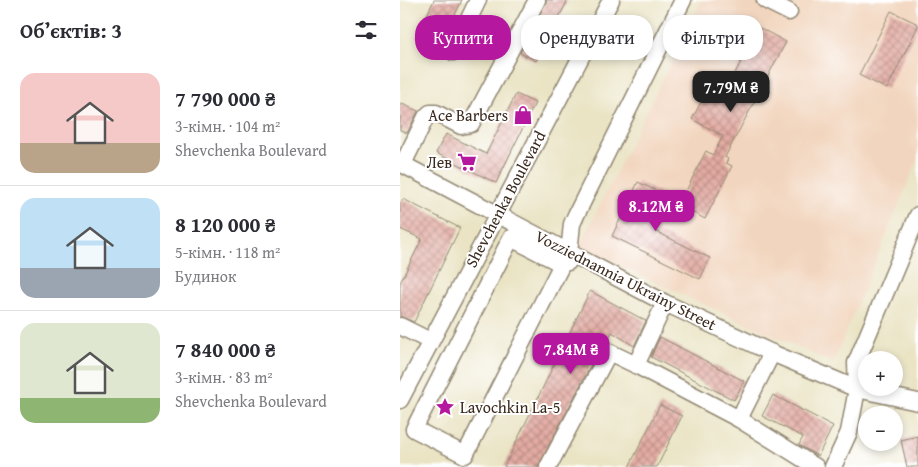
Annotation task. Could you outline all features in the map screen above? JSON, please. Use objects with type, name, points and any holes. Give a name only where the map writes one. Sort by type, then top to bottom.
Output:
[{"type":"street","points":[[471,15],[478,0]]},
{"type":"street","points":[[401,163],[428,114],[433,112],[461,126],[471,124],[537,0]]},
{"type":"street","name":"Shevchenka Boulevard","points":[[400,400],[611,0]]},
{"type":"street","points":[[470,467],[565,273],[566,258],[576,215],[683,0]]},
{"type":"street","points":[[765,0],[789,12]]},
{"type":"street","name":"Vozziednannia Ukrainy Street","points":[[401,163],[497,214],[566,258],[772,353],[857,389],[918,402]]},
{"type":"street","points":[[833,467],[849,432],[857,389],[856,363],[918,215]]},
{"type":"street","points":[[511,238],[566,258],[465,455],[414,429],[511,238]]},
{"type":"street","points":[[636,365],[665,303]]},
{"type":"street","points":[[400,326],[430,341]]},
{"type":"street","points":[[548,467],[609,352],[740,419],[816,467]]},
{"type":"street","points":[[740,419],[772,353]]},
{"type":"shaded area","points":[[702,0],[918,0],[918,158],[833,363],[579,247],[672,60],[763,60],[763,15],[695,15]]},
{"type":"building","points":[[434,0],[462,0],[455,15],[427,15]]},
{"type":"building","points":[[547,0],[568,0],[560,15],[539,15]]},
{"type":"building","points":[[891,11],[918,24],[918,26],[887,89],[859,75]]},
{"type":"building","points":[[763,30],[786,42],[725,157],[728,159],[726,163],[732,166],[705,219],[679,205],[706,151],[713,155],[723,136],[692,119],[707,91],[721,99],[742,60],[763,60]]},
{"type":"building","points":[[516,94],[535,103],[496,183],[436,153],[446,134],[486,154]]},
{"type":"building","points":[[400,103],[418,111],[407,133],[400,130]]},
{"type":"building","points":[[638,182],[671,198],[655,231],[710,258],[700,279],[612,236]]},
{"type":"building","points":[[403,199],[460,228],[414,322],[400,316],[400,283],[422,239],[400,229],[400,204]]},
{"type":"building","points":[[590,291],[646,321],[634,346],[612,332],[606,343],[600,347],[538,467],[504,467]]},
{"type":"building","points":[[660,337],[744,381],[734,400],[651,357]]},
{"type":"building","points":[[773,395],[833,426],[818,456],[799,445],[803,437],[762,416]]},
{"type":"building","points":[[660,405],[682,416],[657,467],[629,467]]},
{"type":"building","points":[[918,436],[918,467],[907,467],[903,440]]},
{"type":"place","name":"Ace Barbers","points":[[523,115]]},
{"type":"place","name":"Лев","points":[[467,162]]},
{"type":"place","name":"Lavochkin La-5","points":[[445,407]]}]
